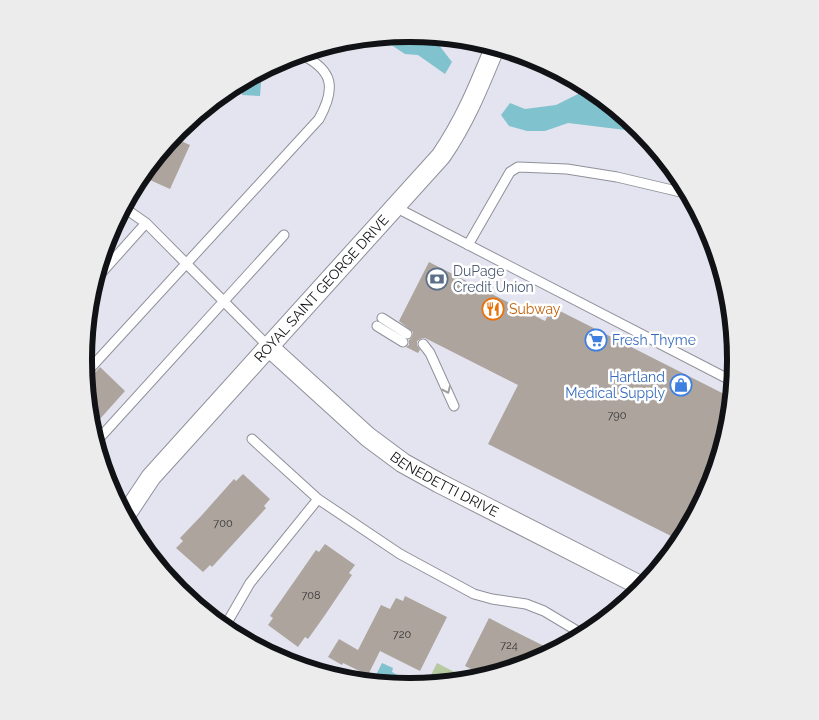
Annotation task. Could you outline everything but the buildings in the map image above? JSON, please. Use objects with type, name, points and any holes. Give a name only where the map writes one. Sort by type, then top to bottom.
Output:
[{"type":"street","name":"ROYAL SAINT GEORGE DRIVE","points":[[130,509],[151,477],[441,156],[456,135],[468,112],[493,53]]},
{"type":"street","name":"BENEDETTI DRIVE","points":[[269,347],[368,437],[403,463],[636,583]]},
{"type":"lane","points":[[92,366],[319,118],[330,96],[330,86],[327,76],[315,62],[309,59]]},
{"type":"lane","points":[[468,245],[510,172],[518,167],[567,169],[600,174],[678,191]]},
{"type":"lane","points":[[395,207],[726,378]]},
{"type":"lane","points":[[130,211],[146,223],[269,347]]},
{"type":"lane","points":[[107,266],[146,223]]},
{"type":"lane","points":[[101,436],[284,235]]},
{"type":"lane","points":[[380,322],[405,338]]},
{"type":"lane","points":[[421,348],[434,360],[454,406]]},
{"type":"lane","points":[[252,439],[318,499],[400,554],[474,594],[492,599],[526,604],[544,611],[576,630]]},
{"type":"lane","points":[[228,621],[250,583],[318,499]]},
{"type":"green space","points":[[437,663],[458,674],[451,675],[430,677]]},
{"type":"water","points":[[388,43],[438,44],[452,62],[445,74],[418,55],[405,54]]},
{"type":"water","points":[[261,79],[260,96],[242,95],[242,90]]},
{"type":"water","points":[[581,93],[603,108],[629,130],[568,123],[545,131],[527,131],[509,126],[501,115],[510,103],[525,109],[556,105]]},
{"type":"water","points":[[382,663],[393,668],[392,672],[403,678],[389,677],[376,676]]},
{"type":"place","name":"DuPage Credit Union","points":[[437,279]]},
{"type":"place","name":"Subway","points":[[493,309]]},
{"type":"place","name":"Fresh Thyme","points":[[596,340]]},
{"type":"place","name":"Hartland Medical Supply","points":[[681,385]]}]
